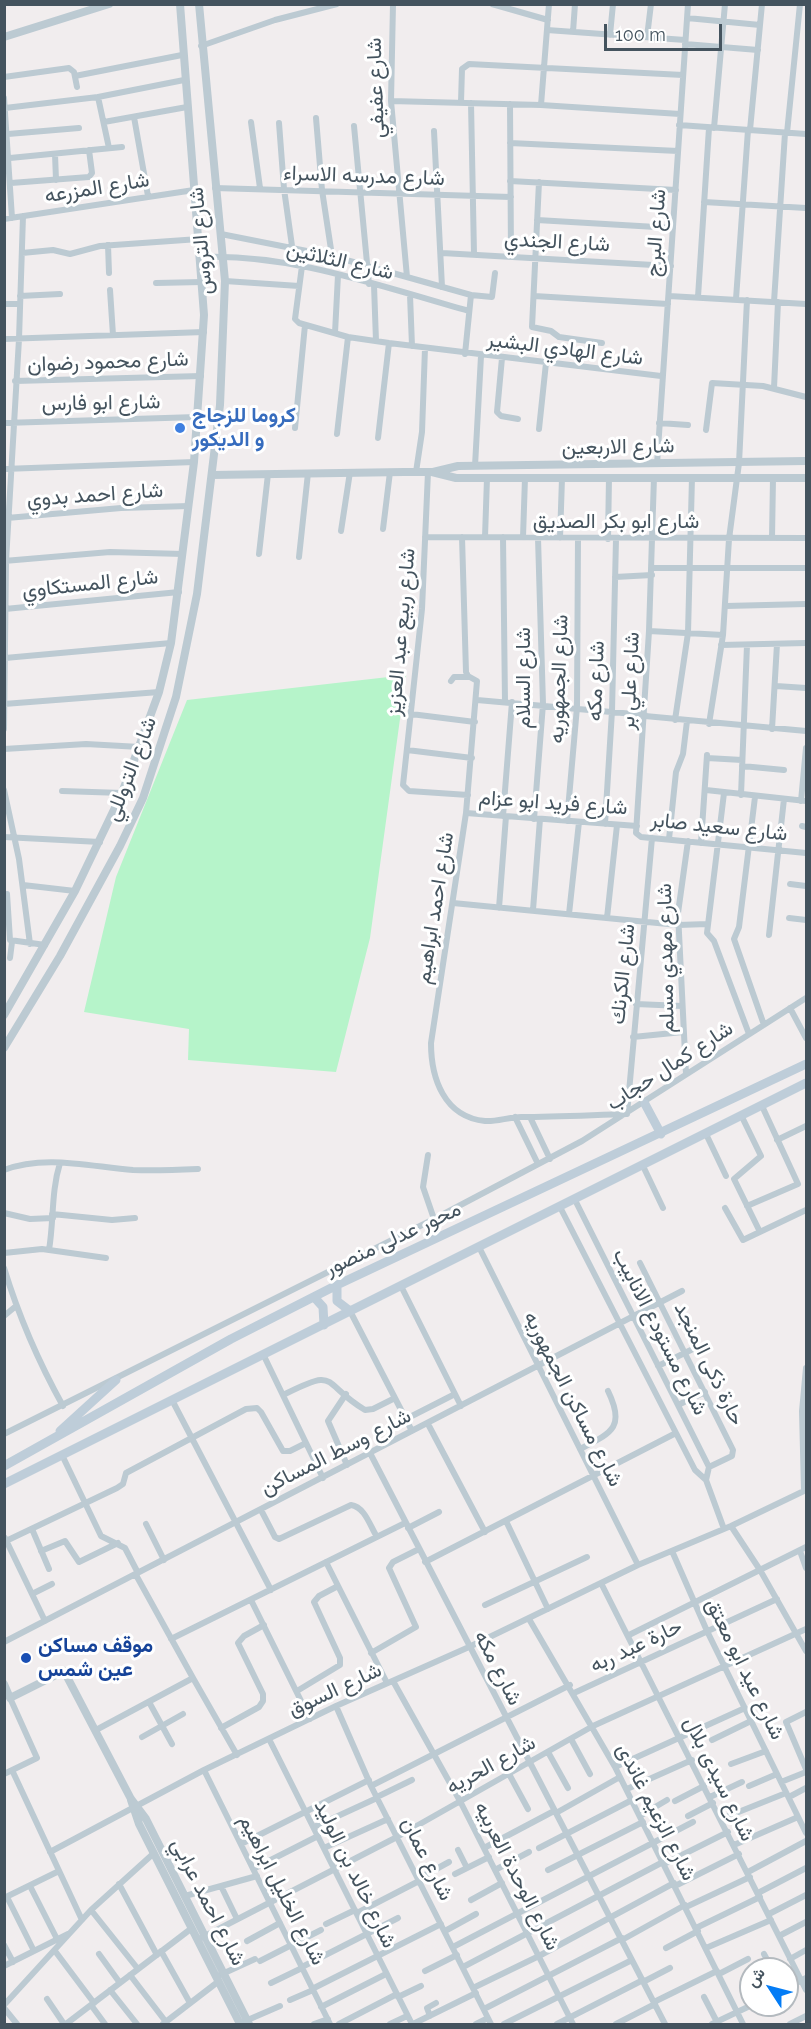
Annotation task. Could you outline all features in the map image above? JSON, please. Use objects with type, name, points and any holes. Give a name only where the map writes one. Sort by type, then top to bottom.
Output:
[{"type":"main road","name":"محور عدلى منصور","points":[[4,1466],[231,1338],[337,1285],[807,1064]]},
{"type":"main road","name":"محور عدلى منصور","points":[[4,1484],[807,1083]]},
{"type":"main road","points":[[645,1104],[661,1134]]},
{"type":"main road","points":[[337,1285],[337,1301],[350,1311]]},
{"type":"main road","points":[[314,1298],[323,1307],[324,1325]]},
{"type":"main road","points":[[46,1443],[116,1380]]},
{"type":"street","points":[[4,37],[110,4]]},
{"type":"street","name":"شارع التروس","points":[[180,4],[184,80],[199,239],[204,332],[194,462]]},
{"type":"street","name":"شارع التروس","points":[[199,4],[201,46],[225,281],[222,373],[212,475]]},
{"type":"street","points":[[201,46],[275,20],[337,4]]},
{"type":"street","name":"شارع عفيفي","points":[[393,4],[391,101],[407,277]]},
{"type":"street","points":[[492,4],[548,20]]},
{"type":"street","points":[[541,105],[549,4]]},
{"type":"street","points":[[573,32],[575,4]]},
{"type":"street","points":[[610,35],[613,4]]},
{"type":"street","points":[[647,38],[651,4]]},
{"type":"street","name":"شارع البرج","points":[[657,464],[661,376],[669,296],[688,4]]},
{"type":"street","points":[[698,297],[704,202],[725,4]]},
{"type":"street","points":[[736,299],[742,205],[762,4]]},
{"type":"street","points":[[774,388],[780,207],[800,4]]},
{"type":"street","points":[[687,18],[760,25]]},
{"type":"street","points":[[799,18],[807,18]]},
{"type":"street","points":[[547,30],[758,50]]},
{"type":"street","points":[[75,76],[182,55]]},
{"type":"street","points":[[461,102],[462,69],[466,65],[544,66],[683,75]]},
{"type":"street","points":[[4,77],[67,68],[72,69],[77,87]]},
{"type":"street","points":[[5,108],[98,97],[184,80]]},
{"type":"street","points":[[98,97],[109,148]]},
{"type":"street","points":[[4,98],[11,183],[8,218]]},
{"type":"street","points":[[391,101],[541,105],[680,114]]},
{"type":"street","points":[[471,103],[474,254]]},
{"type":"street","points":[[510,104],[511,256]]},
{"type":"street","points":[[104,122],[187,107]]},
{"type":"street","points":[[134,117],[148,196]]},
{"type":"street","points":[[316,118],[322,190],[332,256]]},
{"type":"street","points":[[251,122],[260,188]]},
{"type":"street","points":[[279,123],[284,189],[292,246]]},
{"type":"street","points":[[354,126],[367,265],[372,284],[376,341]]},
{"type":"street","points":[[679,126],[807,134]]},
{"type":"street","points":[[7,136],[79,128]]},
{"type":"street","points":[[434,131],[442,287]]},
{"type":"street","points":[[510,143],[678,151]]},
{"type":"street","points":[[10,158],[122,147]]},
{"type":"street","points":[[11,183],[91,176],[89,150]]},
{"type":"street","points":[[55,154],[56,180]]},
{"type":"street","points":[[510,181],[676,190]]},
{"type":"street","points":[[539,182],[531,326],[551,331],[559,337],[602,343]]},
{"type":"street","name":"شارع مدرسه الاسراء","points":[[215,188],[511,197]]},
{"type":"street","name":"شارع المزرعه","points":[[8,218],[194,190]]},
{"type":"street","points":[[704,202],[807,208]]},
{"type":"street","points":[[4,729],[6,518],[19,339],[22,216]]},
{"type":"street","points":[[537,220],[673,228]]},
{"type":"street","name":"شارع الثلاثين","points":[[221,234],[292,246],[471,295]]},
{"type":"street","points":[[22,253],[53,250],[70,254],[108,245],[199,239]]},
{"type":"street","points":[[108,245],[109,273]]},
{"type":"street","name":"شارع الجندي","points":[[442,253],[671,266]]},
{"type":"street","name":"شارع الثلاثين","points":[[200,257],[223,256],[302,266],[469,310]]},
{"type":"street","points":[[295,428],[302,324],[295,319],[302,266]]},
{"type":"street","points":[[465,354],[471,295],[493,297],[495,273]]},
{"type":"street","points":[[334,333],[338,275]]},
{"type":"street","points":[[225,281],[299,286]]},
{"type":"street","points":[[156,283],[202,282]]},
{"type":"street","points":[[110,290],[113,335]]},
{"type":"street","points":[[20,296],[60,294]]},
{"type":"street","points":[[410,295],[412,346]]},
{"type":"street","points":[[534,296],[668,304]]},
{"type":"street","points":[[669,296],[807,304]]},
{"type":"street","points":[[709,724],[723,635],[729,538],[739,463],[747,300]]},
{"type":"street","points":[[4,304],[20,304]]},
{"type":"street","name":"شارع الهادي البشير","points":[[302,324],[348,337],[389,343],[481,356],[661,376]]},
{"type":"street","points":[[4,339],[204,332]]},
{"type":"street","points":[[337,434],[348,337]]},
{"type":"street","points":[[378,438],[389,343]]},
{"type":"street","points":[[416,472],[422,432],[425,348]]},
{"type":"street","points":[[475,466],[481,356]]},
{"type":"street","points":[[502,358],[497,412],[501,416],[518,419]]},
{"type":"street","points":[[539,429],[546,363]]},
{"type":"street","name":"شارع محمود رضوان","points":[[15,381],[201,376]]},
{"type":"street","points":[[706,430],[710,385],[742,384],[774,388],[807,397]]},
{"type":"street","name":"شارع ابو فارس","points":[[4,423],[197,417]]},
{"type":"street","points":[[659,423],[688,425]]},
{"type":"street","name":"شارع الاربعين","points":[[212,475],[430,472],[458,466],[807,461]]},
{"type":"street","points":[[8,468],[194,462]]},
{"type":"street","name":"شارع التروللي","points":[[4,1015],[75,891],[100,842],[141,747],[159,692],[171,643],[194,462]]},
{"type":"street","points":[[341,531],[350,472]]},
{"type":"street","points":[[383,529],[390,472]]},
{"type":"street","name":"شارع الاربعين","points":[[430,472],[448,477],[488,478],[736,476],[807,478]]},
{"type":"street","name":"شارع ربيع عبد العزيز","points":[[430,472],[422,609],[403,785],[409,791],[468,795]]},
{"type":"street","points":[[299,556],[308,473]]},
{"type":"street","points":[[259,554],[268,474]]},
{"type":"street","name":"شارع التروللي","points":[[4,1048],[75,927],[142,798],[172,714],[205,543],[212,475]]},
{"type":"street","points":[[608,539],[609,477]]},
{"type":"street","name":"شارع علي بر","points":[[637,826],[652,572],[654,477]]},
{"type":"street","points":[[675,720],[688,633],[692,569],[692,477]]},
{"type":"street","points":[[485,537],[488,478]]},
{"type":"street","points":[[523,537],[525,478]]},
{"type":"street","points":[[560,538],[562,478]]},
{"type":"street","points":[[772,538],[773,478]]},
{"type":"street","name":"شارع احمد بدوي","points":[[6,518],[121,508],[189,506]]},
{"type":"street","name":"شارع ابو بكر الصديق","points":[[425,537],[807,538]]},
{"type":"street","name":"شارع احمد ابراهيم","points":[[462,537],[466,672],[469,677],[477,681],[477,700],[466,813],[432,1031],[431,1054],[434,1075],[442,1094],[456,1110],[486,1121],[515,1117],[627,1114]]},
{"type":"street","points":[[499,908],[508,702],[503,537]]},
{"type":"street","name":"شارع السلام","points":[[533,910],[543,704],[538,538]]},
{"type":"street","name":"شارع الجمهوريه","points":[[567,821],[577,707],[578,538]]},
{"type":"street","name":"شارع مكه","points":[[605,824],[612,711],[616,539]]},
{"type":"street","points":[[5,561],[110,552],[183,554]]},
{"type":"street","points":[[615,577],[692,569],[807,568]]},
{"type":"street","name":"شارع المستكاوي","points":[[5,609],[179,592]]},
{"type":"street","points":[[726,606],[807,604]]},
{"type":"street","points":[[174,624],[191,624]]},
{"type":"street","points":[[649,631],[723,635]]},
{"type":"street","points":[[6,657],[171,643]]},
{"type":"street","points":[[721,645],[807,643]]},
{"type":"street","points":[[772,729],[777,644]]},
{"type":"street","points":[[741,795],[747,645]]},
{"type":"street","points":[[451,681],[454,677],[469,677]]},
{"type":"street","points":[[776,686],[807,688]]},
{"type":"street","points":[[5,704],[159,692]]},
{"type":"street","points":[[477,700],[577,707],[709,724],[807,731]]},
{"type":"street","points":[[411,714],[475,722]]},
{"type":"street","points":[[669,839],[676,772],[683,754],[687,721]]},
{"type":"street","points":[[4,749],[95,744],[141,747]]},
{"type":"street","points":[[706,790],[804,801],[807,748]]},
{"type":"street","points":[[407,750],[472,758]]},
{"type":"street","points":[[701,843],[707,757],[784,770]]},
{"type":"street","points":[[4,790],[15,836],[30,944]]},
{"type":"street","points":[[62,791],[122,793]]},
{"type":"street","points":[[724,793],[707,933],[714,942],[749,1034]]},
{"type":"street","points":[[755,796],[750,847],[735,942],[764,1025]]},
{"type":"street","points":[[769,935],[784,799]]},
{"type":"street","name":"شارع فريد ابو عزام","points":[[466,813],[637,826]]},
{"type":"street","points":[[569,914],[579,822]]},
{"type":"street","points":[[607,918],[617,825]]},
{"type":"street","name":"شارع سعيد صابر","points":[[637,826],[639,836],[807,853]]},
{"type":"street","points":[[4,837],[100,842]]},
{"type":"street","name":"شارع الكرنك","points":[[627,1114],[652,838]]},
{"type":"street","name":"شارع مهدي مسلم","points":[[686,1074],[678,925],[679,889],[688,842]]},
{"type":"street","points":[[790,884],[807,885]]},
{"type":"street","points":[[23,885],[75,891]]},
{"type":"street","points":[[7,894],[12,942],[10,958]]},
{"type":"street","points":[[453,903],[678,925],[708,924]]},
{"type":"street","points":[[789,918],[807,920]]},
{"type":"street","points":[[12,942],[45,945]]},
{"type":"street","name":"شارع كمال حجاب","points":[[4,1434],[116,1380],[240,1314],[550,1159],[645,1104],[686,1074],[807,998]]},
{"type":"street","points":[[636,1004],[682,1006]]},
{"type":"street","points":[[790,1008],[807,1038]]},
{"type":"street","points":[[633,1037],[683,1032]]},
{"type":"street","points":[[747,1206],[798,1184],[762,1106]]},
{"type":"street","points":[[515,1117],[538,1164]]},
{"type":"street","points":[[530,1117],[550,1159]]},
{"type":"street","points":[[742,1117],[761,1156],[734,1179],[760,1232]]},
{"type":"street","points":[[777,1140],[807,1126]]},
{"type":"street","points":[[706,1134],[726,1176]]},
{"type":"street","points":[[428,1155],[423,1187],[434,1219]]},
{"type":"street","points":[[4,1170],[35,1163],[134,1170],[198,1169]]},
{"type":"street","points":[[49,1250],[53,1216],[51,1204],[60,1163]]},
{"type":"street","points":[[643,1166],[663,1208]]},
{"type":"street","name":"شارع مستودع الانابيب","points":[[575,1200],[709,1467]]},
{"type":"street","name":"شارع مستودع الانابيب","points":[[561,1207],[698,1475],[706,1480],[727,1528],[760,1570],[807,1652]]},
{"type":"street","points":[[725,1208],[741,1239],[807,1210]]},
{"type":"street","points":[[4,1213],[30,1219],[53,1216],[112,1220],[135,1218]]},
{"type":"street","name":"شارع مساكن الجمهوريه","points":[[479,1247],[638,1565]]},
{"type":"street","points":[[4,1253],[49,1250],[106,1258]]},
{"type":"street","name":"حارة ذكى المنجد","points":[[640,1263],[734,1453],[709,1467]]},
{"type":"street","points":[[5,1269],[16,1306],[41,1366],[63,1406]]},
{"type":"street","points":[[401,1286],[461,1406]]},
{"type":"street","name":"شارع وسط المساكن","points":[[4,1642],[682,1291]]},
{"type":"street","points":[[4,1316],[16,1306]]},
{"type":"street","points":[[350,1311],[412,1431]]},
{"type":"street","points":[[658,1366],[697,1347]]},
{"type":"street","points":[[263,1354],[323,1478]]},
{"type":"street","points":[[806,1369],[802,1411],[806,1491]]},
{"type":"street","points":[[283,1395],[319,1378],[330,1381],[365,1410],[373,1409],[395,1398]]},
{"type":"street","points":[[579,1449],[608,1434],[615,1424],[617,1411],[608,1390]]},
{"type":"street","points":[[678,1405],[705,1392]]},
{"type":"street","points":[[346,1394],[330,1416],[328,1426],[347,1465]]},
{"type":"street","points":[[406,1419],[455,1394]]},
{"type":"street","points":[[172,1400],[271,1590]]},
{"type":"street","points":[[45,1622],[5,1539],[32,1529],[121,1486],[126,1473],[252,1408],[261,1412],[283,1451],[290,1451],[306,1443]]},
{"type":"street","points":[[428,1424],[485,1532]]},
{"type":"street","points":[[425,1562],[676,1433]]},
{"type":"street","name":"شارع مكه","points":[[370,1453],[665,2025]]},
{"type":"street","points":[[62,1455],[101,1536],[118,1543],[127,1551],[171,1639],[237,1755]]},
{"type":"street","points":[[706,1480],[709,1467]]},
{"type":"street","name":"شارع السوق","points":[[50,1852],[204,1770],[336,1706],[529,1619],[638,1565],[727,1528],[806,1491]]},
{"type":"street","points":[[261,1510],[275,1537],[279,1539],[351,1505],[356,1506],[363,1512],[376,1537]]},
{"type":"street","points":[[171,1639],[376,1537],[439,1512]]},
{"type":"street","points":[[506,1521],[549,1609]]},
{"type":"street","points":[[146,1524],[164,1560]]},
{"type":"street","points":[[32,1529],[49,1569]]},
{"type":"street","points":[[41,1551],[65,1541],[79,1562],[118,1543]]},
{"type":"street","points":[[629,1635],[807,1548]]},
{"type":"street","points":[[371,1653],[416,1627],[389,1568],[393,1562],[419,1549]]},
{"type":"street","name":"شارع عيد ابو معتق","points":[[672,1551],[707,1631],[807,1833]]},
{"type":"street","points":[[800,1551],[807,1568]]},
{"type":"street","points":[[485,1605],[587,1557]]},
{"type":"street","name":"شارع الوحدة العربيه","points":[[326,1562],[371,1653],[434,1754],[460,1801],[572,2021]]},
{"type":"street","name":"شارع سيدى بلال","points":[[601,1583],[643,1661],[789,1957]]},
{"type":"street","points":[[33,1594],[52,1584]]},
{"type":"street","points":[[297,1691],[340,1665],[340,1658],[314,1602],[319,1596],[338,1586]]},
{"type":"street","name":"حارة عبد ربه","points":[[574,1693],[777,1599]]},
{"type":"street","points":[[251,1600],[310,1719]]},
{"type":"street","name":"شارع الزعيم غاندى","points":[[529,1619],[570,1685],[621,1777],[743,2025]]},
{"type":"street","points":[[221,1728],[259,1707],[263,1701],[263,1694],[238,1643],[244,1636],[264,1625]]},
{"type":"street","name":"شارع الحريه","points":[[201,1937],[397,1837],[593,1726],[659,1694],[807,1629]]},
{"type":"street","name":"شارع احمد عرابي","points":[[10,1698],[64,1671],[135,1807],[185,1896],[201,1937],[244,2023]]},
{"type":"street","points":[[96,1731],[193,1678]]},
{"type":"street","points":[[4,1684],[37,1758],[4,1774]]},
{"type":"street","points":[[241,1844],[434,1754],[570,1685]]},
{"type":"street","points":[[149,1702],[172,1744]]},
{"type":"street","name":"شارع عمان","points":[[336,1706],[370,1783],[490,2021]]},
{"type":"street","points":[[615,1767],[745,1708]]},
{"type":"street","points":[[781,1782],[807,1770],[786,1722],[807,1712]]},
{"type":"street","points":[[142,1737],[183,1714]]},
{"type":"street","points":[[712,1740],[752,1721]]},
{"type":"street","name":"شارع خالد بن الوليد","points":[[269,1739],[412,2025]]},
{"type":"street","points":[[571,1739],[590,1774]]},
{"type":"street","points":[[731,1764],[766,1750]]},
{"type":"street","points":[[548,1752],[568,1788]]},
{"type":"street","points":[[627,1789],[692,1760]]},
{"type":"street","points":[[12,1770],[82,1920]]},
{"type":"street","name":"شارع الخليل ابراهيم","points":[[204,1770],[329,2022]]},
{"type":"street","points":[[509,1774],[528,1809]]},
{"type":"street","points":[[749,1786],[777,1774]]},
{"type":"street","points":[[484,1848],[621,1777]]},
{"type":"street","points":[[314,1827],[412,1780]]},
{"type":"street","points":[[710,1797],[742,1782]]},
{"type":"street","points":[[548,1870],[579,1855],[671,1800],[704,1786]]},
{"type":"street","points":[[721,1819],[807,1788]]},
{"type":"street","points":[[539,1848],[632,1800]]},
{"type":"street","points":[[688,1816],[713,1803]]},
{"type":"street","name":"شارع احمد عرابي","points":[[135,1807],[154,1853],[192,1928],[201,1937]]},
{"type":"street","points":[[734,1845],[798,1817]]},
{"type":"street","points":[[324,1848],[388,1819]]},
{"type":"street","points":[[453,1947],[693,1822]]},
{"type":"street","points":[[463,1967],[728,1832]]},
{"type":"street","points":[[185,1896],[220,1886],[255,1872],[318,1836]]},
{"type":"street","points":[[483,2009],[749,1874],[807,1841]]},
{"type":"street","points":[[458,1850],[467,1868]]},
{"type":"street","points":[[495,1870],[529,1852]]},
{"type":"street","points":[[17,2025],[4,2007],[91,1910],[154,1853]]},
{"type":"street","points":[[412,2025],[610,1916],[739,1854]]},
{"type":"street","points":[[455,1874],[489,1857]]},
{"type":"street","points":[[130,1975],[164,2023],[220,1977],[291,1945],[419,1880],[448,1862]]},
{"type":"street","points":[[666,1948],[807,1868]]},
{"type":"street","points":[[34,1951],[6,1897],[59,1871]]},
{"type":"street","points":[[471,1900],[502,1883]]},
{"type":"street","points":[[119,1884],[190,2003]]},
{"type":"street","points":[[30,1886],[57,1939]]},
{"type":"street","points":[[220,1886],[237,1919]]},
{"type":"street","points":[[706,1948],[807,1896]]},
{"type":"street","points":[[91,1910],[138,1969]]},
{"type":"street","points":[[445,1931],[476,1914]]},
{"type":"street","points":[[271,1983],[398,1918]]},
{"type":"street","points":[[779,1936],[807,1922]]},
{"type":"street","points":[[247,1941],[280,1923]]},
{"type":"street","points":[[290,2000],[441,1923]]},
{"type":"street","points":[[47,1999],[67,2024],[192,1928]]},
{"type":"street","points":[[4,1966],[73,1932]]},
{"type":"street","points":[[4,1945],[13,1962]]},
{"type":"street","points":[[55,1951],[105,2025]]},
{"type":"street","points":[[99,1954],[120,1983]]},
{"type":"street","points":[[424,1971],[457,1954]]},
{"type":"street","points":[[504,2025],[632,1959]]},
{"type":"street","points":[[616,2025],[654,2003],[739,1963]]},
{"type":"street","points":[[557,2025],[572,2021],[670,1968]]},
{"type":"street","points":[[321,2007],[386,1974]]},
{"type":"street","name":"شارع سيدى بلال","points":[[804,1979],[807,1990]]},
{"type":"street","points":[[339,2025],[421,1986]]},
{"type":"street","points":[[110,1990],[137,2025]]},
{"type":"street","points":[[704,1996],[714,2023],[737,2012]]},
{"type":"street","points":[[430,2016],[427,2008],[436,2003]]},
{"type":"street","points":[[244,2023],[280,2006]]},
{"type":"street","points":[[390,2025],[407,2016]]},
{"type":"street","points":[[790,2025],[807,2016]]},
{"type":"street","points":[[476,2025],[490,2021]]},
{"type":"street","points":[[314,2025],[329,2022]]},
{"type":"green space","points":[[406,675],[370,938],[336,1072],[188,1060],[189,1029],[84,1012],[116,877],[187,700]]},
{"type":"place","name":"كروما للزجاج و الديكور","points":[[180,428]]},
{"type":"place","name":"موقف مساكن عين شمس","points":[[26,1658]]}]
